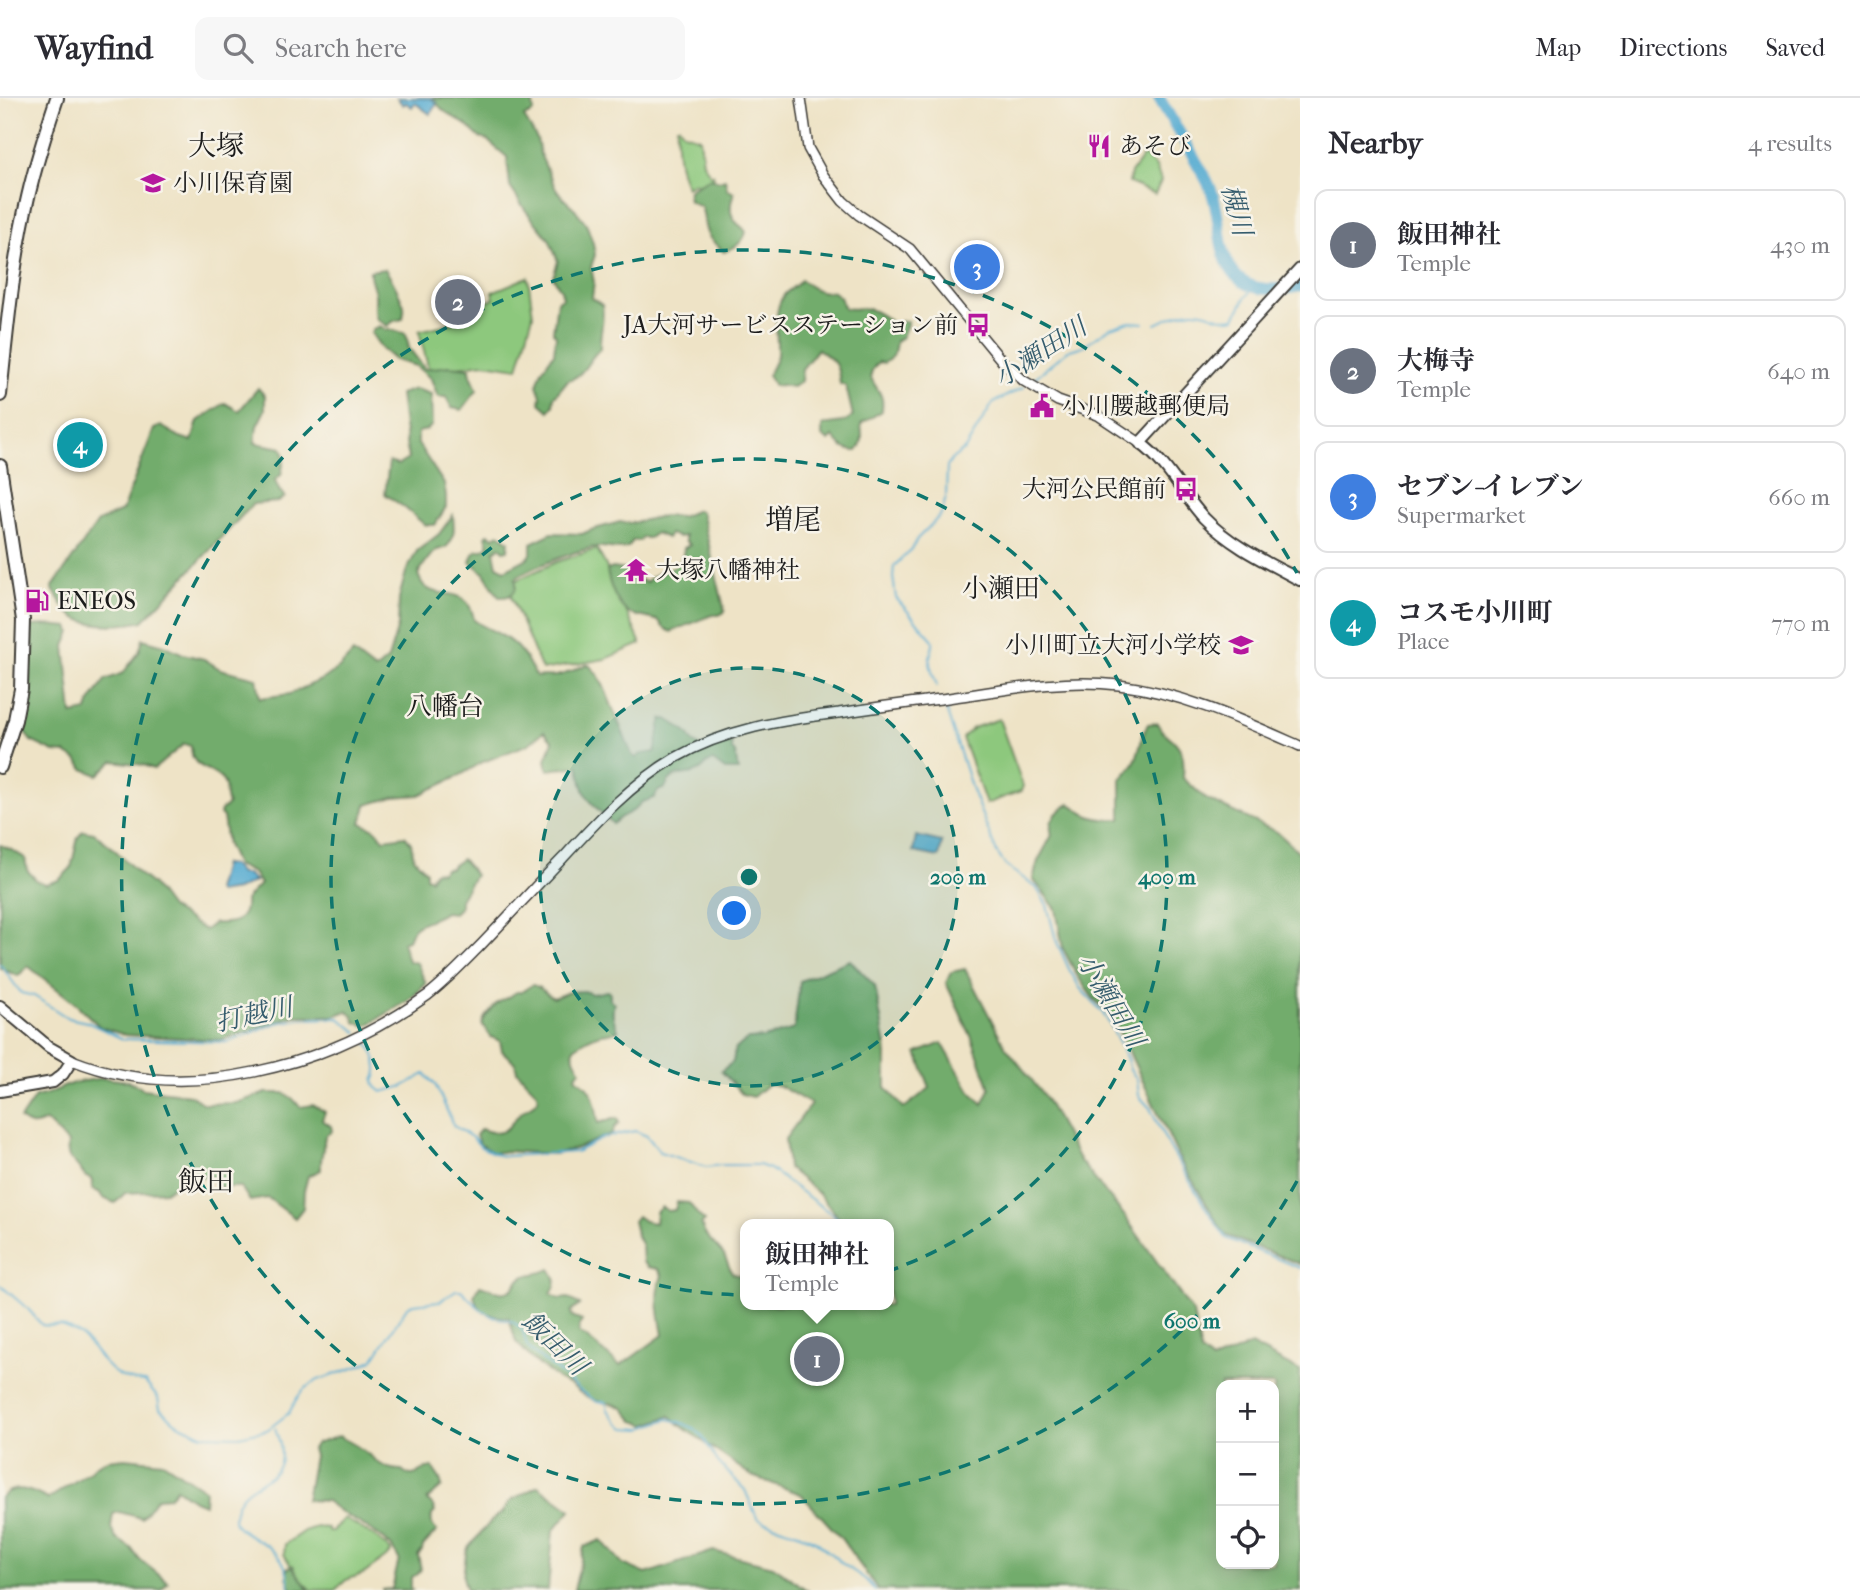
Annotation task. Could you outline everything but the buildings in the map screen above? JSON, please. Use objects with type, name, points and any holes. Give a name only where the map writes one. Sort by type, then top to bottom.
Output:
[{"type":"highway","points":[[0,395],[22,227],[37,163],[57,98]]},
{"type":"highway","points":[[0,466],[23,620],[20,689],[15,720],[0,767]]},
{"type":"main road","points":[[1300,269],[1140,443],[1154,455],[1202,515],[1223,536],[1300,580]]},
{"type":"main road","points":[[0,1006],[48,1047],[72,1060],[64,1074],[53,1082],[0,1091]]},
{"type":"street","points":[[801,98],[808,148],[822,175],[843,201],[910,249],[1002,361],[1024,382],[1058,401],[1098,415],[1140,443]]},
{"type":"street","points":[[72,1060],[86,1066],[142,1078],[200,1080],[277,1067],[365,1034],[430,993],[458,968],[598,821],[643,780],[695,748],[775,721],[1027,686],[1092,683],[1121,685],[1184,699],[1210,707],[1300,746]]},
{"type":"green space","points":[[431,98],[532,98],[534,112],[524,117],[537,139],[540,154],[555,187],[586,223],[595,255],[591,267],[594,282],[592,298],[602,305],[603,311],[600,349],[582,372],[568,380],[554,397],[549,411],[540,403],[541,396],[537,385],[542,370],[554,353],[556,335],[553,332],[557,301],[563,298],[553,277],[558,261],[549,239],[510,187],[507,157],[444,111]]},
{"type":"green space","points":[[677,126],[684,133],[700,138],[703,163],[710,174],[713,174],[715,182],[699,187],[695,182],[687,187],[678,157]]},
{"type":"green space","points":[[1144,155],[1156,167],[1161,181],[1155,194],[1129,183],[1131,173]]},
{"type":"green space","points":[[710,178],[719,181],[725,179],[727,189],[734,193],[731,213],[746,232],[738,244],[724,252],[708,235],[701,207],[689,201],[688,193],[691,188]]},
{"type":"green space","points":[[385,269],[404,308],[403,319],[387,326],[376,316],[375,294],[370,274],[370,271]]},
{"type":"green space","points":[[528,277],[533,315],[518,368],[484,363],[429,371],[419,331],[456,322],[463,312],[494,299],[492,292]]},
{"type":"green space","points":[[801,280],[819,291],[832,291],[840,297],[844,308],[872,310],[895,324],[908,322],[902,337],[896,341],[892,356],[884,363],[879,362],[871,372],[882,399],[882,411],[861,424],[862,441],[857,451],[844,448],[833,437],[829,441],[822,436],[822,426],[853,416],[846,386],[840,384],[836,366],[828,356],[818,349],[802,369],[801,381],[793,387],[774,386],[768,375],[777,355],[777,316],[780,301]]},
{"type":"green space","points":[[380,326],[406,334],[409,348],[425,369],[449,366],[470,368],[477,390],[462,410],[452,408],[446,397],[438,397],[431,379],[416,366],[395,360],[382,349],[371,333]]},
{"type":"green space","points":[[258,388],[265,396],[265,410],[257,426],[255,443],[282,448],[285,456],[281,475],[275,480],[285,497],[278,502],[253,504],[143,621],[118,625],[100,624],[72,616],[52,588],[98,522],[122,511],[154,429],[161,426],[192,441],[198,421],[225,403],[239,411]]},
{"type":"green space","points":[[415,389],[431,394],[432,425],[427,430],[418,432],[418,444],[444,484],[446,495],[446,507],[435,525],[425,525],[385,494],[389,462],[398,465],[408,459],[400,394]]},
{"type":"green space","points":[[697,510],[701,512],[725,612],[671,632],[659,621],[626,611],[614,595],[607,570],[625,570],[632,580],[636,578],[646,582],[679,562],[684,548],[690,545],[685,541],[685,536],[670,534],[667,538],[656,533],[649,538],[633,540],[629,546],[622,549],[598,547],[568,555],[521,575],[515,579],[516,587],[513,593],[503,597],[499,597],[483,572],[470,562],[477,550],[489,546],[486,536],[488,534],[494,537],[499,534],[509,541],[508,550],[504,551],[500,547],[494,551],[497,566],[505,570],[528,558],[531,554],[531,543],[552,533],[582,534],[620,522],[631,523],[663,516],[681,517]]},
{"type":"green space","points":[[453,515],[454,532],[451,540],[446,547],[432,553],[418,574],[423,584],[430,590],[464,599],[474,620],[517,647],[536,677],[557,676],[589,665],[598,675],[632,755],[636,758],[641,754],[655,752],[662,719],[667,719],[704,749],[732,743],[738,770],[725,770],[713,761],[696,772],[674,777],[654,798],[642,802],[613,824],[585,793],[579,766],[548,770],[546,760],[553,741],[544,731],[529,744],[483,762],[419,795],[394,797],[366,805],[361,823],[375,829],[384,839],[405,836],[411,843],[414,858],[426,871],[426,877],[430,879],[435,871],[442,872],[451,868],[462,859],[475,875],[460,899],[460,907],[454,913],[445,912],[419,924],[413,929],[408,940],[402,942],[408,961],[417,963],[426,984],[409,1000],[366,1026],[355,1022],[347,1011],[334,1016],[294,1016],[221,1040],[125,1035],[100,1027],[28,966],[18,976],[0,968],[0,845],[25,858],[27,870],[37,881],[46,884],[59,880],[71,868],[78,837],[83,831],[94,833],[153,885],[170,908],[205,930],[214,923],[232,922],[241,917],[245,900],[260,884],[253,873],[236,865],[227,845],[223,817],[220,814],[228,805],[224,783],[196,762],[191,746],[184,744],[154,769],[113,761],[98,775],[83,769],[78,761],[65,753],[54,752],[31,741],[22,729],[24,673],[31,626],[69,627],[71,632],[65,646],[72,714],[87,711],[105,680],[123,673],[139,652],[143,639],[204,659],[220,669],[257,678],[260,698],[290,694],[325,678],[353,653],[375,670],[388,659],[398,626],[399,598],[406,572],[417,551],[439,534]]},
{"type":"green space","points":[[597,549],[641,644],[605,659],[542,670],[506,585],[556,562]]},
{"type":"green space","points":[[999,719],[1023,786],[1021,791],[986,804],[962,738],[973,728]]},
{"type":"green space","points":[[1157,723],[1180,748],[1183,778],[1206,799],[1277,832],[1300,853],[1300,1264],[1225,1235],[1180,1160],[1113,1018],[1093,998],[1078,977],[1063,949],[1056,909],[1033,879],[1038,861],[1052,835],[1052,820],[1065,807],[1070,804],[1085,814],[1098,818],[1121,819],[1121,779],[1134,762],[1148,724]]},
{"type":"green space","points":[[850,960],[875,986],[886,1047],[886,1088],[904,1108],[930,1088],[917,1053],[942,1043],[970,1091],[983,1104],[990,1089],[971,1036],[946,983],[951,972],[965,969],[1005,1046],[1045,1097],[1080,1161],[1124,1215],[1193,1313],[1201,1352],[1212,1361],[1251,1345],[1300,1371],[1300,1590],[878,1590],[840,1537],[801,1494],[752,1476],[670,1416],[646,1425],[634,1421],[623,1408],[596,1401],[582,1394],[533,1360],[516,1342],[509,1318],[492,1315],[479,1307],[474,1296],[480,1285],[504,1292],[512,1289],[523,1277],[550,1269],[556,1281],[551,1294],[559,1299],[568,1298],[580,1305],[571,1311],[572,1317],[582,1321],[579,1333],[620,1366],[663,1335],[658,1297],[662,1275],[658,1269],[648,1267],[643,1262],[642,1246],[633,1221],[637,1216],[644,1221],[655,1223],[656,1212],[662,1207],[668,1211],[675,1210],[677,1202],[689,1203],[705,1221],[701,1225],[705,1234],[724,1255],[732,1273],[740,1276],[740,1310],[894,1310],[894,1219],[839,1219],[818,1193],[788,1168],[785,1139],[811,1104],[781,1087],[768,1084],[753,1097],[742,1094],[721,1071],[733,1062],[735,1049],[748,1039],[764,1038],[794,1029],[800,981]]},
{"type":"green space","points":[[532,985],[554,998],[568,992],[610,993],[614,1004],[613,1017],[618,1030],[587,1040],[574,1048],[574,1055],[581,1071],[576,1078],[590,1092],[598,1123],[617,1118],[619,1123],[612,1134],[575,1149],[554,1154],[506,1151],[494,1153],[479,1144],[476,1135],[481,1129],[498,1133],[503,1131],[538,1099],[537,1093],[517,1071],[515,1063],[502,1051],[500,1041],[491,1037],[482,1024],[496,1004]]},
{"type":"green space","points":[[102,1078],[129,1081],[143,1089],[190,1095],[204,1104],[236,1103],[266,1093],[284,1093],[300,1107],[313,1105],[325,1112],[322,1120],[331,1126],[332,1131],[325,1136],[321,1170],[308,1176],[303,1208],[295,1218],[268,1198],[250,1201],[241,1187],[220,1187],[210,1176],[184,1179],[166,1191],[125,1193],[115,1203],[103,1198],[99,1192],[92,1189],[93,1181],[85,1176],[70,1158],[68,1143],[46,1121],[32,1125],[20,1119],[35,1097],[73,1083]]},
{"type":"green space","points":[[339,1436],[388,1468],[413,1475],[432,1467],[440,1479],[442,1487],[427,1500],[435,1512],[432,1521],[437,1531],[418,1555],[421,1569],[411,1578],[412,1590],[382,1590],[392,1589],[399,1559],[382,1538],[327,1501],[306,1500],[314,1456],[312,1449],[315,1444]]},
{"type":"green space","points":[[125,1458],[163,1462],[205,1490],[204,1504],[176,1488],[170,1497],[157,1498],[142,1518],[119,1512],[113,1514],[111,1528],[116,1538],[168,1582],[161,1590],[0,1590],[0,1498],[17,1489],[48,1499],[96,1465],[107,1460]]},
{"type":"green space","points":[[538,1486],[571,1510],[553,1531],[548,1590],[467,1590],[463,1577],[468,1548],[492,1520],[503,1512],[510,1501]]},
{"type":"green space","points":[[344,1518],[374,1536],[391,1551],[390,1554],[365,1573],[346,1580],[335,1590],[312,1590],[300,1579],[293,1565],[291,1566],[284,1554],[285,1544],[304,1531],[316,1527],[332,1531]]},
{"type":"green space","points":[[601,1540],[623,1564],[646,1574],[713,1551],[773,1566],[807,1590],[574,1590],[584,1547]]},
{"type":"green space","points":[[293,1567],[309,1590],[292,1590],[287,1568]]},
{"type":"water","points":[[397,98],[431,98],[437,103],[430,114],[415,103],[412,107],[406,103],[403,105]]},
{"type":"water","points":[[916,836],[942,842],[939,857],[913,852]]},
{"type":"water","points":[[223,864],[232,865],[240,874],[247,874],[255,881],[237,890],[218,893],[216,890]]},
{"type":"waterway","name":"槻川","points":[[1159,98],[1213,194],[1222,245],[1232,272],[1240,280],[1261,288],[1300,286]]},
{"type":"waterway","name":"小瀬田川","points":[[1156,324],[1191,311],[1225,319],[1235,318],[1253,288]]},
{"type":"waterway","name":"小瀬田川","points":[[1031,381],[1067,351],[1083,346],[1110,328],[1130,322],[1144,323]]},
{"type":"waterway","name":"小瀬田川","points":[[937,686],[930,661],[933,640],[896,598],[894,566],[941,515],[946,497],[947,467],[952,459],[965,449],[993,403],[1024,387]]},
{"type":"waterway","name":"小瀬田川","points":[[945,706],[972,790],[997,853],[1006,866],[1036,887],[1047,905],[1056,940],[1069,969],[1080,988],[1111,1026],[1130,1070],[1137,1079],[1139,1096],[1150,1108],[1204,1205],[1226,1238],[1300,1268]]},
{"type":"waterway","name":"打越川","points":[[0,964],[21,993],[34,996],[68,1018],[87,1022],[123,1039],[227,1042],[277,1023],[300,1019],[339,1018],[357,1032]]},
{"type":"waterway","name":"打越川","points":[[364,1038],[375,1059],[376,1087],[382,1092],[404,1086],[425,1074],[436,1086],[454,1126],[473,1138],[481,1147],[498,1155],[576,1152],[603,1138],[635,1131],[647,1136],[660,1152],[706,1167],[759,1165],[770,1169],[837,1218]]},
{"type":"waterway","name":"飯田川","points":[[0,1285],[42,1325],[62,1326],[76,1332],[117,1374],[145,1382],[158,1398],[160,1409],[176,1423],[202,1435],[239,1436],[267,1430],[289,1413],[304,1389],[318,1380],[373,1360],[407,1307],[440,1301],[456,1290],[461,1290],[480,1309],[493,1317],[514,1322],[523,1331],[527,1346],[537,1356],[582,1392],[597,1402],[606,1402],[608,1410],[625,1428],[641,1429],[668,1419],[695,1429],[718,1462],[745,1490],[757,1518],[817,1542],[875,1590]]},
{"type":"waterway","points":[[275,1428],[281,1449],[280,1463],[275,1472],[246,1491],[239,1501],[234,1519],[236,1525],[281,1559],[290,1590]]},
{"type":"place","name":"あそび","points":[[1099,146]]},
{"type":"place","name":"小川保育園","points":[[153,183]]},
{"type":"place","name":"セブン-イレブン","points":[[977,267]]},
{"type":"place","name":"大梅寺","points":[[458,302]]},
{"type":"place","name":"JA大河サービスステーション前","points":[[978,325]]},
{"type":"place","name":"小川腰越郵便局","points":[[1042,406]]},
{"type":"place","name":"コスモ小川町","points":[[80,445]]},
{"type":"place","name":"大河公民館前","points":[[1186,489]]},
{"type":"place","name":"大塚八幡神社","points":[[636,570]]},
{"type":"place","name":"ENEOS","points":[[37,601]]},
{"type":"place","name":"小川町立大河小学校","points":[[1241,645]]},
{"type":"place","name":"飯田神社","points":[[817,1359]]},
{"type":"district","name":"大塚","points":[[216,145]]},
{"type":"district","name":"増尾","points":[[793,519]]},
{"type":"district","name":"小瀬田","points":[[1001,588]]},
{"type":"district","name":"八幡台","points":[[445,706]]},
{"type":"district","name":"飯田","points":[[206,1181]]}]
